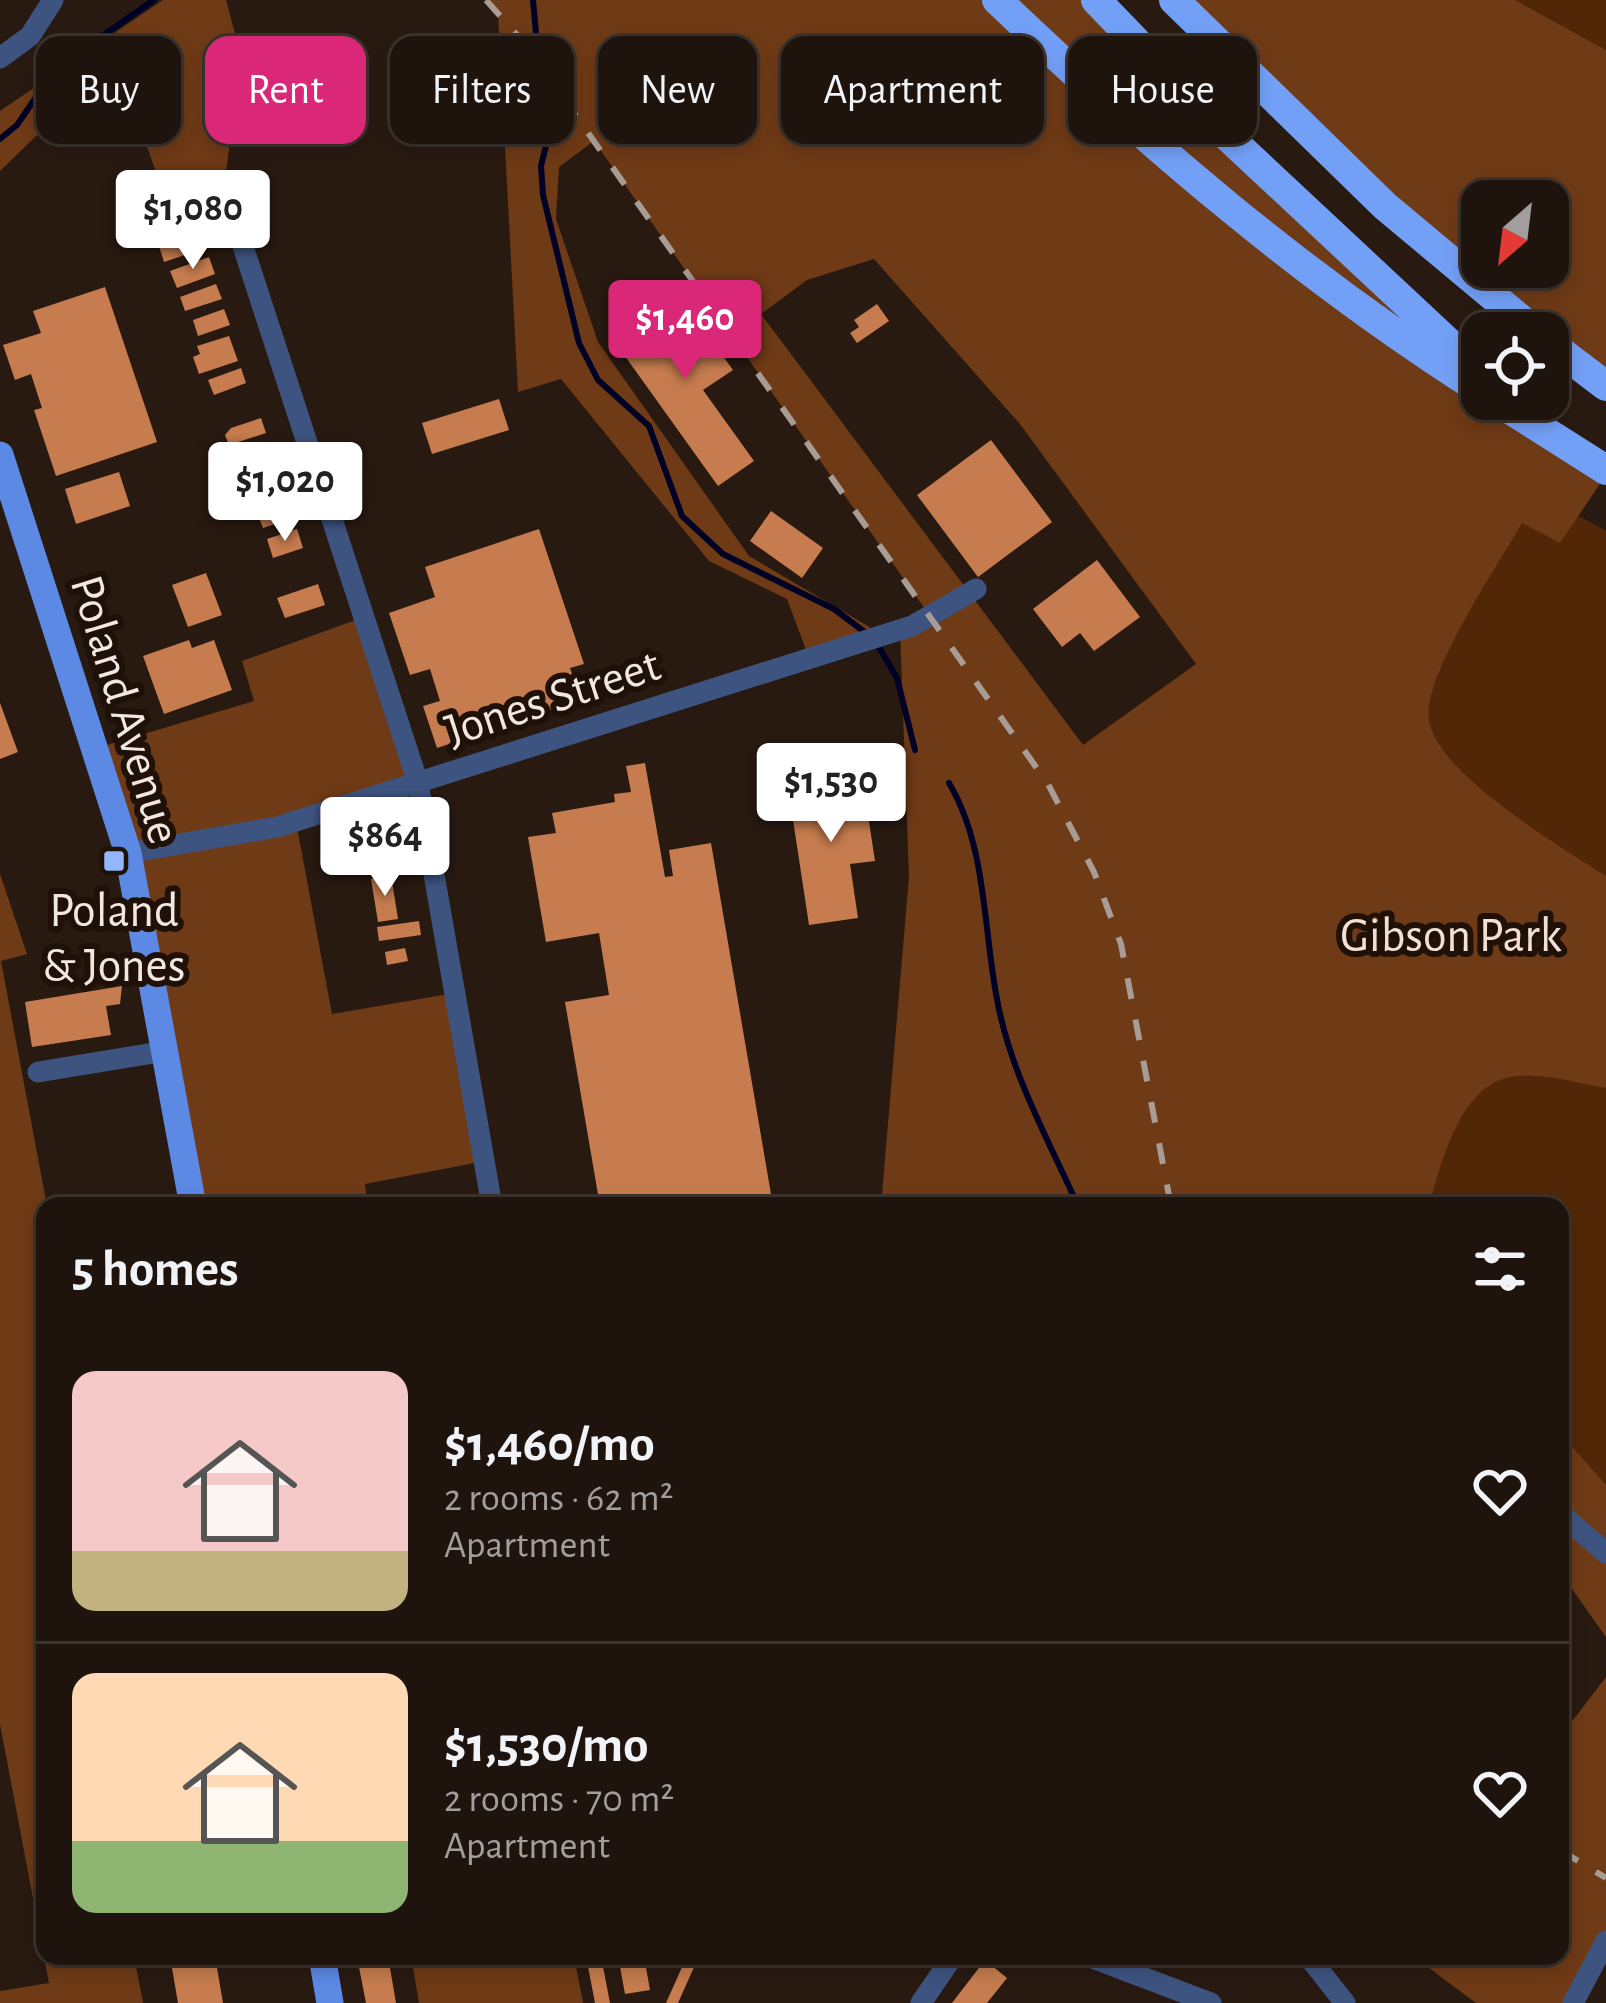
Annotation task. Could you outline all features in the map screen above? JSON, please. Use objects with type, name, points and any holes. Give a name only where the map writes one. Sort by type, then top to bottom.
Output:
[{"type":"highway","points":[[997,0],[1126,122],[1273,247],[1461,377]]},
{"type":"highway","points":[[1096,0],[1225,134],[1461,354]]},
{"type":"highway","points":[[1174,0],[1368,191],[1513,312]]},
{"type":"highway","points":[[1569,357],[1606,386]]},
{"type":"highway","points":[[1528,420],[1606,469]]},
{"type":"highway","points":[[1540,420],[1606,469]]},
{"type":"main road","name":"Poland Avenue","points":[[0,455],[128,853],[191,1197]]},
{"type":"main road","points":[[324,1965],[331,2003]]},
{"type":"street","points":[[0,58],[30,36],[53,0]]},
{"type":"street","points":[[224,188],[418,783],[490,1197]]},
{"type":"street","name":"Jones Street","points":[[128,853],[277,827],[877,637],[927,618],[976,589]]},
{"type":"street","points":[[38,1072],[166,1051]]},
{"type":"street","points":[[1569,1521],[1606,1553]]},
{"type":"street","points":[[1574,2003],[1603,1946]]},
{"type":"street","points":[[921,2003],[947,1965]]},
{"type":"street","points":[[1106,1965],[1172,1996],[1211,2003]]},
{"type":"street","points":[[1315,1965],[1345,2003]]},
{"type":"green space","points":[[163,0],[226,0],[236,36],[205,36],[205,144],[230,144],[224,188],[168,208],[144,144],[181,144],[181,36],[110,36]]},
{"type":"green space","points":[[486,0],[1096,0],[1133,36],[1068,36],[1068,144],[1245,144],[1461,354],[1461,420],[1538,420],[1606,475],[1560,543],[1522,523],[1449,650],[1430,702],[1429,721],[1454,764],[1477,786],[1606,876],[1606,1088],[1528,1075],[1487,1087],[1453,1133],[1432,1197],[882,1197],[909,877],[900,629],[930,616],[594,141],[559,167],[556,219],[598,342],[749,556],[883,635],[809,658],[787,599],[709,561],[561,379],[518,392],[505,144],[574,144],[574,36],[499,36],[498,13]],"holes":[[[874,259],[1020,424],[1196,664],[1083,745],[761,314],[807,280]]]},
{"type":"green space","points":[[1174,0],[1515,0],[1606,50],[1606,386],[1569,353],[1569,312],[1523,312],[1496,288],[1569,288],[1569,180],[1461,180],[1461,256],[1257,74],[1257,36],[1214,36]]},
{"type":"green space","points":[[1515,0],[1606,0],[1606,50]]},
{"type":"green space","points":[[36,86],[36,136],[0,171],[0,111]]},
{"type":"green space","name":"Gibson Park","points":[[1512,479],[1606,531],[1606,1532],[1569,1489],[1569,1197],[1365,1197],[1293,905]]},
{"type":"green space","points":[[364,617],[418,783],[296,822],[332,1014],[455,993],[485,1161],[365,1184],[367,1197],[191,1197],[94,749],[254,701],[242,661]]},
{"type":"green space","points":[[0,874],[27,954],[1,961],[45,1197],[36,1197],[36,1914],[0,1724]]},
{"type":"green space","points":[[1569,1443],[1606,1485],[1606,1637],[1569,1585]]},
{"type":"green space","points":[[1606,1677],[1606,1943],[1573,2003],[1476,2003],[1425,1965],[1569,1965],[1569,1725]]},
{"type":"green space","points":[[46,1965],[136,1965],[143,2003],[0,2003],[0,1991],[49,1983]]},
{"type":"green space","points":[[413,1965],[576,1965],[583,2003],[419,2003]]},
{"type":"building","points":[[201,233],[206,248],[164,262],[159,246]]},
{"type":"building","points":[[209,257],[215,274],[177,288],[170,271]]},
{"type":"building","points":[[216,284],[222,299],[185,311],[180,297]]},
{"type":"building","points":[[105,287],[157,442],[56,476],[34,410],[42,408],[31,374],[15,380],[3,345],[41,333],[33,311]]},
{"type":"building","points":[[677,292],[733,370],[703,390],[754,461],[718,486],[612,338]]},
{"type":"building","points":[[877,304],[889,321],[857,343],[850,333],[859,327],[854,320]]},
{"type":"building","points":[[224,309],[230,325],[198,336],[193,320]]},
{"type":"building","points":[[229,336],[238,361],[199,374],[193,357],[200,354],[197,346]]},
{"type":"building","points":[[241,368],[246,383],[214,395],[208,380]]},
{"type":"building","points":[[499,399],[509,430],[432,454],[422,423]]},
{"type":"building","points":[[261,418],[266,433],[229,445],[225,435],[231,428]]},
{"type":"building","points":[[991,440],[1052,522],[978,577],[917,495]]},
{"type":"building","points":[[273,442],[279,459],[245,471],[240,454]]},
{"type":"building","points":[[119,472],[130,506],[76,524],[65,489]]},
{"type":"building","points":[[279,493],[289,519],[263,528],[253,502]]},
{"type":"building","points":[[771,511],[823,548],[802,578],[750,541]]},
{"type":"building","points":[[297,529],[303,548],[273,558],[267,539]]},
{"type":"building","points":[[539,529],[584,664],[570,668],[581,700],[437,748],[423,706],[440,701],[430,669],[410,675],[389,613],[435,597],[425,567]]},
{"type":"building","points":[[1097,560],[1140,617],[1094,651],[1080,633],[1062,647],[1033,609]]},
{"type":"building","points":[[206,573],[222,615],[188,627],[172,585]]},
{"type":"building","points":[[318,584],[325,605],[285,618],[277,598]]},
{"type":"building","points":[[189,640],[192,648],[214,640],[232,690],[164,714],[143,656]]},
{"type":"building","points":[[0,703],[18,752],[0,759]]},
{"type":"building","points":[[645,763],[665,877],[673,876],[669,850],[711,843],[771,1197],[598,1197],[565,1002],[609,995],[599,933],[546,942],[528,837],[556,833],[552,813],[615,802],[614,794],[631,792],[626,766]]},
{"type":"building","points":[[862,776],[875,861],[850,864],[858,918],[809,925],[788,787]]},
{"type":"building","points":[[393,829],[395,840],[405,839],[408,856],[377,861],[372,832]]},
{"type":"building","points":[[391,875],[398,919],[378,922],[371,879]]},
{"type":"building","points":[[419,921],[421,935],[379,941],[377,927]]},
{"type":"building","points":[[405,948],[408,961],[387,965],[385,952]]},
{"type":"building","points":[[122,986],[120,1004],[106,1006],[111,1035],[32,1047],[25,1002]]},
{"type":"building","points":[[172,1965],[217,1965],[223,2003],[178,2003]]},
{"type":"building","points":[[390,1965],[396,2003],[366,2003],[359,1967]]},
{"type":"building","points":[[588,1965],[603,1965],[610,2003],[595,2003]]},
{"type":"building","points":[[620,1965],[646,1965],[650,1990],[625,1994]]},
{"type":"building","points":[[683,1965],[695,1965],[678,2003],[666,2003]]},
{"type":"building","points":[[981,1965],[991,1965],[1007,1978],[987,2003],[952,2003]]},
{"type":"waterway","points":[[0,139],[17,125],[56,68],[154,0]]},
{"type":"waterway","points":[[533,0],[542,100],[550,129],[541,166],[543,195],[579,343],[598,380],[649,426],[682,516],[723,554],[834,609],[866,633]]},
{"type":"waterway","points":[[876,642],[897,678],[915,750]]},
{"type":"waterway","points":[[949,783],[971,834],[997,999],[1011,1053],[1074,1197]]},
{"type":"railway","points":[[486,0],[526,45],[1048,784],[1094,872],[1121,944],[1169,1197]]},
{"type":"railway","points":[[1569,1855],[1606,1878]]},
{"type":"place","name":"Poland & Jones","points":[[114,861]]}]
